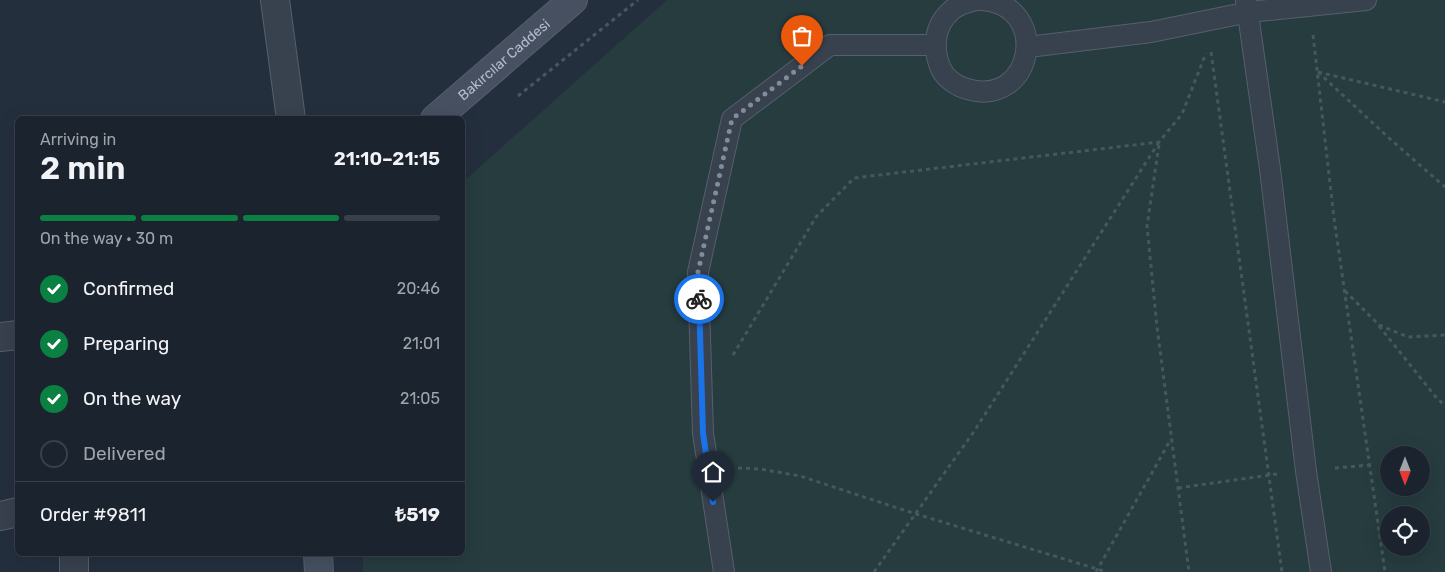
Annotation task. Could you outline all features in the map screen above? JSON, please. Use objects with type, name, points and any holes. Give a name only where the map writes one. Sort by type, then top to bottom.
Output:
[{"type":"main road","name":"Bakırcılar Caddesi","points":[[438,116],[573,0]]},
{"type":"main road","points":[[318,556],[319,572]]},
{"type":"street","points":[[275,0],[291,116]]},
{"type":"street","points":[[0,337],[15,335]]},
{"type":"street","points":[[0,516],[15,513]]},
{"type":"street","points":[[74,556],[74,572]]},
{"type":"lane","points":[[976,0],[961,4],[952,10],[941,22],[935,45],[936,56],[942,72],[948,79],[962,88],[975,92],[1002,88],[1015,78],[1024,64],[1028,47],[1024,28],[1006,6],[990,0],[980,0]]},
{"type":"lane","points":[[1028,47],[1150,32],[1248,6],[1310,6],[1366,0]]},
{"type":"lane","points":[[1248,6],[1270,168],[1306,471],[1321,572]]},
{"type":"lane","points":[[724,572],[703,433],[698,272],[732,119],[830,45],[935,45]]},
{"type":"path","points":[[516,98],[638,0]]},
{"type":"path","points":[[1310,6],[1334,218],[1385,572]]},
{"type":"path","points":[[1210,44],[1282,572]]},
{"type":"path","points":[[874,572],[975,430],[1159,142],[1182,114],[1206,52]]},
{"type":"path","points":[[1317,72],[1445,102]]},
{"type":"path","points":[[1317,72],[1445,187]]},
{"type":"path","points":[[731,358],[816,217],[854,178],[1159,142]]},
{"type":"path","points":[[1159,142],[1147,226],[1157,327],[1189,572]]},
{"type":"path","points":[[1344,290],[1379,326],[1445,406]]},
{"type":"path","points":[[1379,326],[1408,337],[1445,335]]},
{"type":"path","points":[[1097,570],[1171,438]]},
{"type":"path","points":[[733,468],[760,469],[800,476],[916,514],[1107,572]]},
{"type":"green space","points":[[667,0],[1445,0],[1445,572],[363,572],[363,556],[465,556],[465,180]]},
{"type":"way so far","points":[[699,299],[698,272],[732,119],[802,66]]},
{"type":"route","points":[[699,299],[703,433],[713,502]]}]
